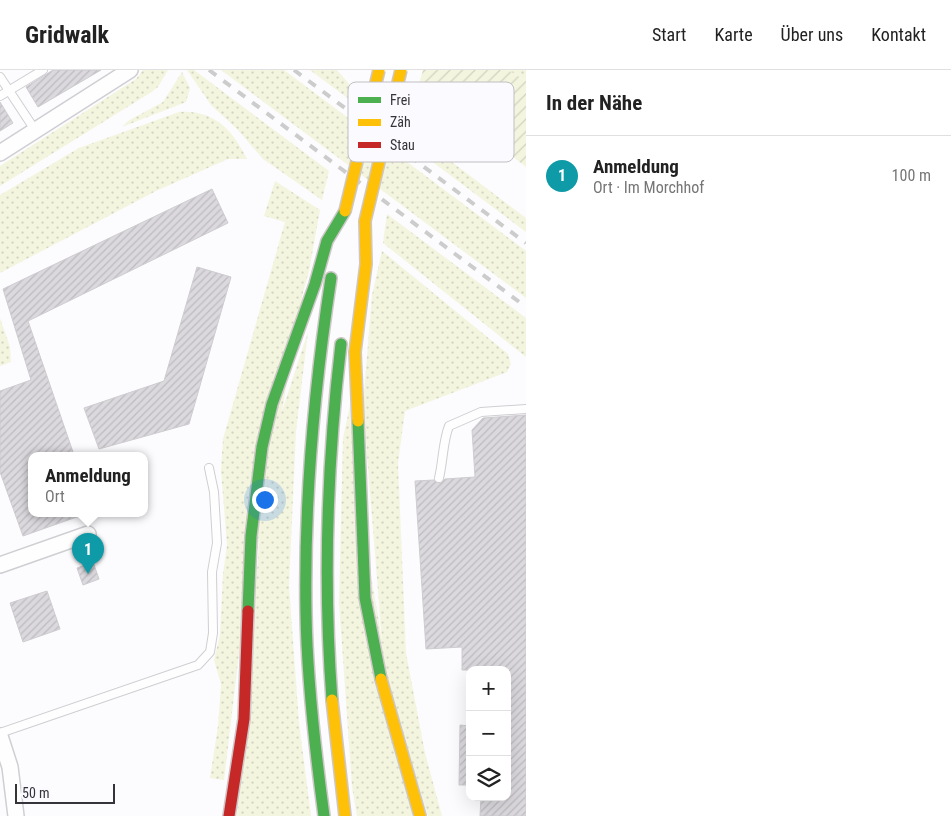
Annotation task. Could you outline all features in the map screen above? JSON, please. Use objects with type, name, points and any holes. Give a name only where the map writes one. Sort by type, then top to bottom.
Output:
[{"type":"highway","points":[[324,816],[309,691],[304,541],[308,471],[318,365],[334,262],[356,162]]},
{"type":"highway","points":[[380,162],[366,221],[360,270],[355,352],[366,598],[384,691],[420,816]]},
{"type":"highway","points":[[229,816],[244,719],[251,536],[260,455],[272,404],[315,284],[325,246],[345,211]]},
{"type":"highway","points":[[350,295],[360,270]]},
{"type":"highway","points":[[344,329],[334,400],[329,463],[326,558],[330,694],[345,816]]},
{"type":"street","points":[[0,153],[114,75],[130,70]]},
{"type":"street","points":[[0,565],[88,534]]},
{"type":"street","points":[[0,735],[14,784],[16,816]]},
{"type":"lane","points":[[0,96],[43,70]]},
{"type":"lane","points":[[0,77],[36,130]]},
{"type":"lane","points":[[439,478],[446,448],[445,436],[449,426],[480,412],[526,409]]},
{"type":"lane","points":[[0,735],[198,665],[210,652],[214,634],[212,572],[217,543],[214,492],[209,468]]},
{"type":"green space","points":[[143,70],[168,70],[158,87],[150,93],[0,186],[0,166],[136,79]]},
{"type":"green space","points":[[187,70],[194,70],[329,171],[322,200],[263,159],[237,129],[211,105]]},
{"type":"green space","points":[[221,70],[284,70],[348,118],[348,162],[407,162],[526,251],[526,298]]},
{"type":"green space","points":[[310,70],[337,70],[348,83],[348,98]]},
{"type":"green space","points":[[423,70],[508,70],[526,81],[526,167],[514,158],[514,82],[420,82]]},
{"type":"green space","points":[[508,70],[526,70],[526,81]]},
{"type":"green space","points":[[182,72],[190,88],[186,102],[122,127],[128,121],[163,102]]},
{"type":"green space","points":[[179,112],[202,114],[212,118],[228,130],[247,159],[228,159],[156,191],[0,273],[0,195],[79,148]]},
{"type":"green space","points":[[433,162],[452,162],[526,218],[526,232]]},
{"type":"green space","points":[[275,181],[320,210],[309,271],[303,292],[239,654],[224,780],[210,778],[218,726],[221,684],[214,660],[220,635],[223,574],[227,545],[221,470],[223,439],[285,222],[264,216]]},
{"type":"green space","points":[[387,214],[526,318],[526,357],[383,243]]},
{"type":"green space","points":[[382,251],[508,354],[511,364],[507,372],[405,411],[398,463],[406,653],[425,753],[442,816],[428,816],[385,678],[363,405],[372,295]]},
{"type":"green space","points":[[0,318],[10,347],[11,362],[0,366]]},
{"type":"green space","points":[[308,332],[296,431],[289,586],[299,723],[311,816],[237,816],[266,460]]},
{"type":"green space","points":[[351,401],[353,470],[412,816],[357,816],[352,787],[339,602],[343,438]]},
{"type":"building","points":[[53,70],[101,70],[38,107],[26,87]]},
{"type":"building","points":[[0,102],[13,123],[0,131]]},
{"type":"building","points":[[212,189],[228,223],[28,321],[73,452],[28,452],[28,517],[77,517],[23,536],[0,472],[0,391],[31,380],[3,289]]},
{"type":"building","points":[[197,267],[231,277],[189,424],[99,449],[84,408],[164,381]]},
{"type":"building","points":[[526,415],[526,816],[480,816],[481,801],[511,801],[511,666],[466,666],[466,670],[462,670],[462,647],[426,649],[415,481],[434,480],[440,483],[445,479],[475,477],[472,430],[483,418]]},
{"type":"building","points":[[93,562],[99,579],[83,585],[77,568]]},
{"type":"building","points":[[47,591],[60,629],[23,642],[10,603]]},
{"type":"building","points":[[460,725],[466,726],[466,785],[459,785]]},
{"type":"railway","points":[[209,70],[526,307]]},
{"type":"railway","points":[[294,70],[348,110]]},
{"type":"railway","points":[[417,162],[526,243]]},
{"type":"traffic: fast","points":[[248,611],[251,536],[262,447],[272,404],[315,284],[327,241],[345,211]]},
{"type":"traffic: fast","points":[[324,816],[310,689],[306,571],[311,445],[331,278]]},
{"type":"traffic: fast","points":[[332,700],[328,611],[328,522],[332,433],[341,344]]},
{"type":"traffic: fast","points":[[358,421],[365,598],[381,679]]},
{"type":"traffic: slow","points":[[376,82],[379,70]]},
{"type":"traffic: slow","points":[[398,82],[401,70]]},
{"type":"traffic: slow","points":[[345,211],[357,162]]},
{"type":"traffic: slow","points":[[365,221],[379,162]]},
{"type":"traffic: slow","points":[[358,421],[355,352],[366,264],[365,221]]},
{"type":"traffic: slow","points":[[381,679],[420,816]]},
{"type":"traffic: slow","points":[[332,700],[345,816]]},
{"type":"traffic: jam","points":[[229,816],[244,719],[248,611]]},
{"type":"place","name":"Anmeldung","points":[[88,574]]}]
